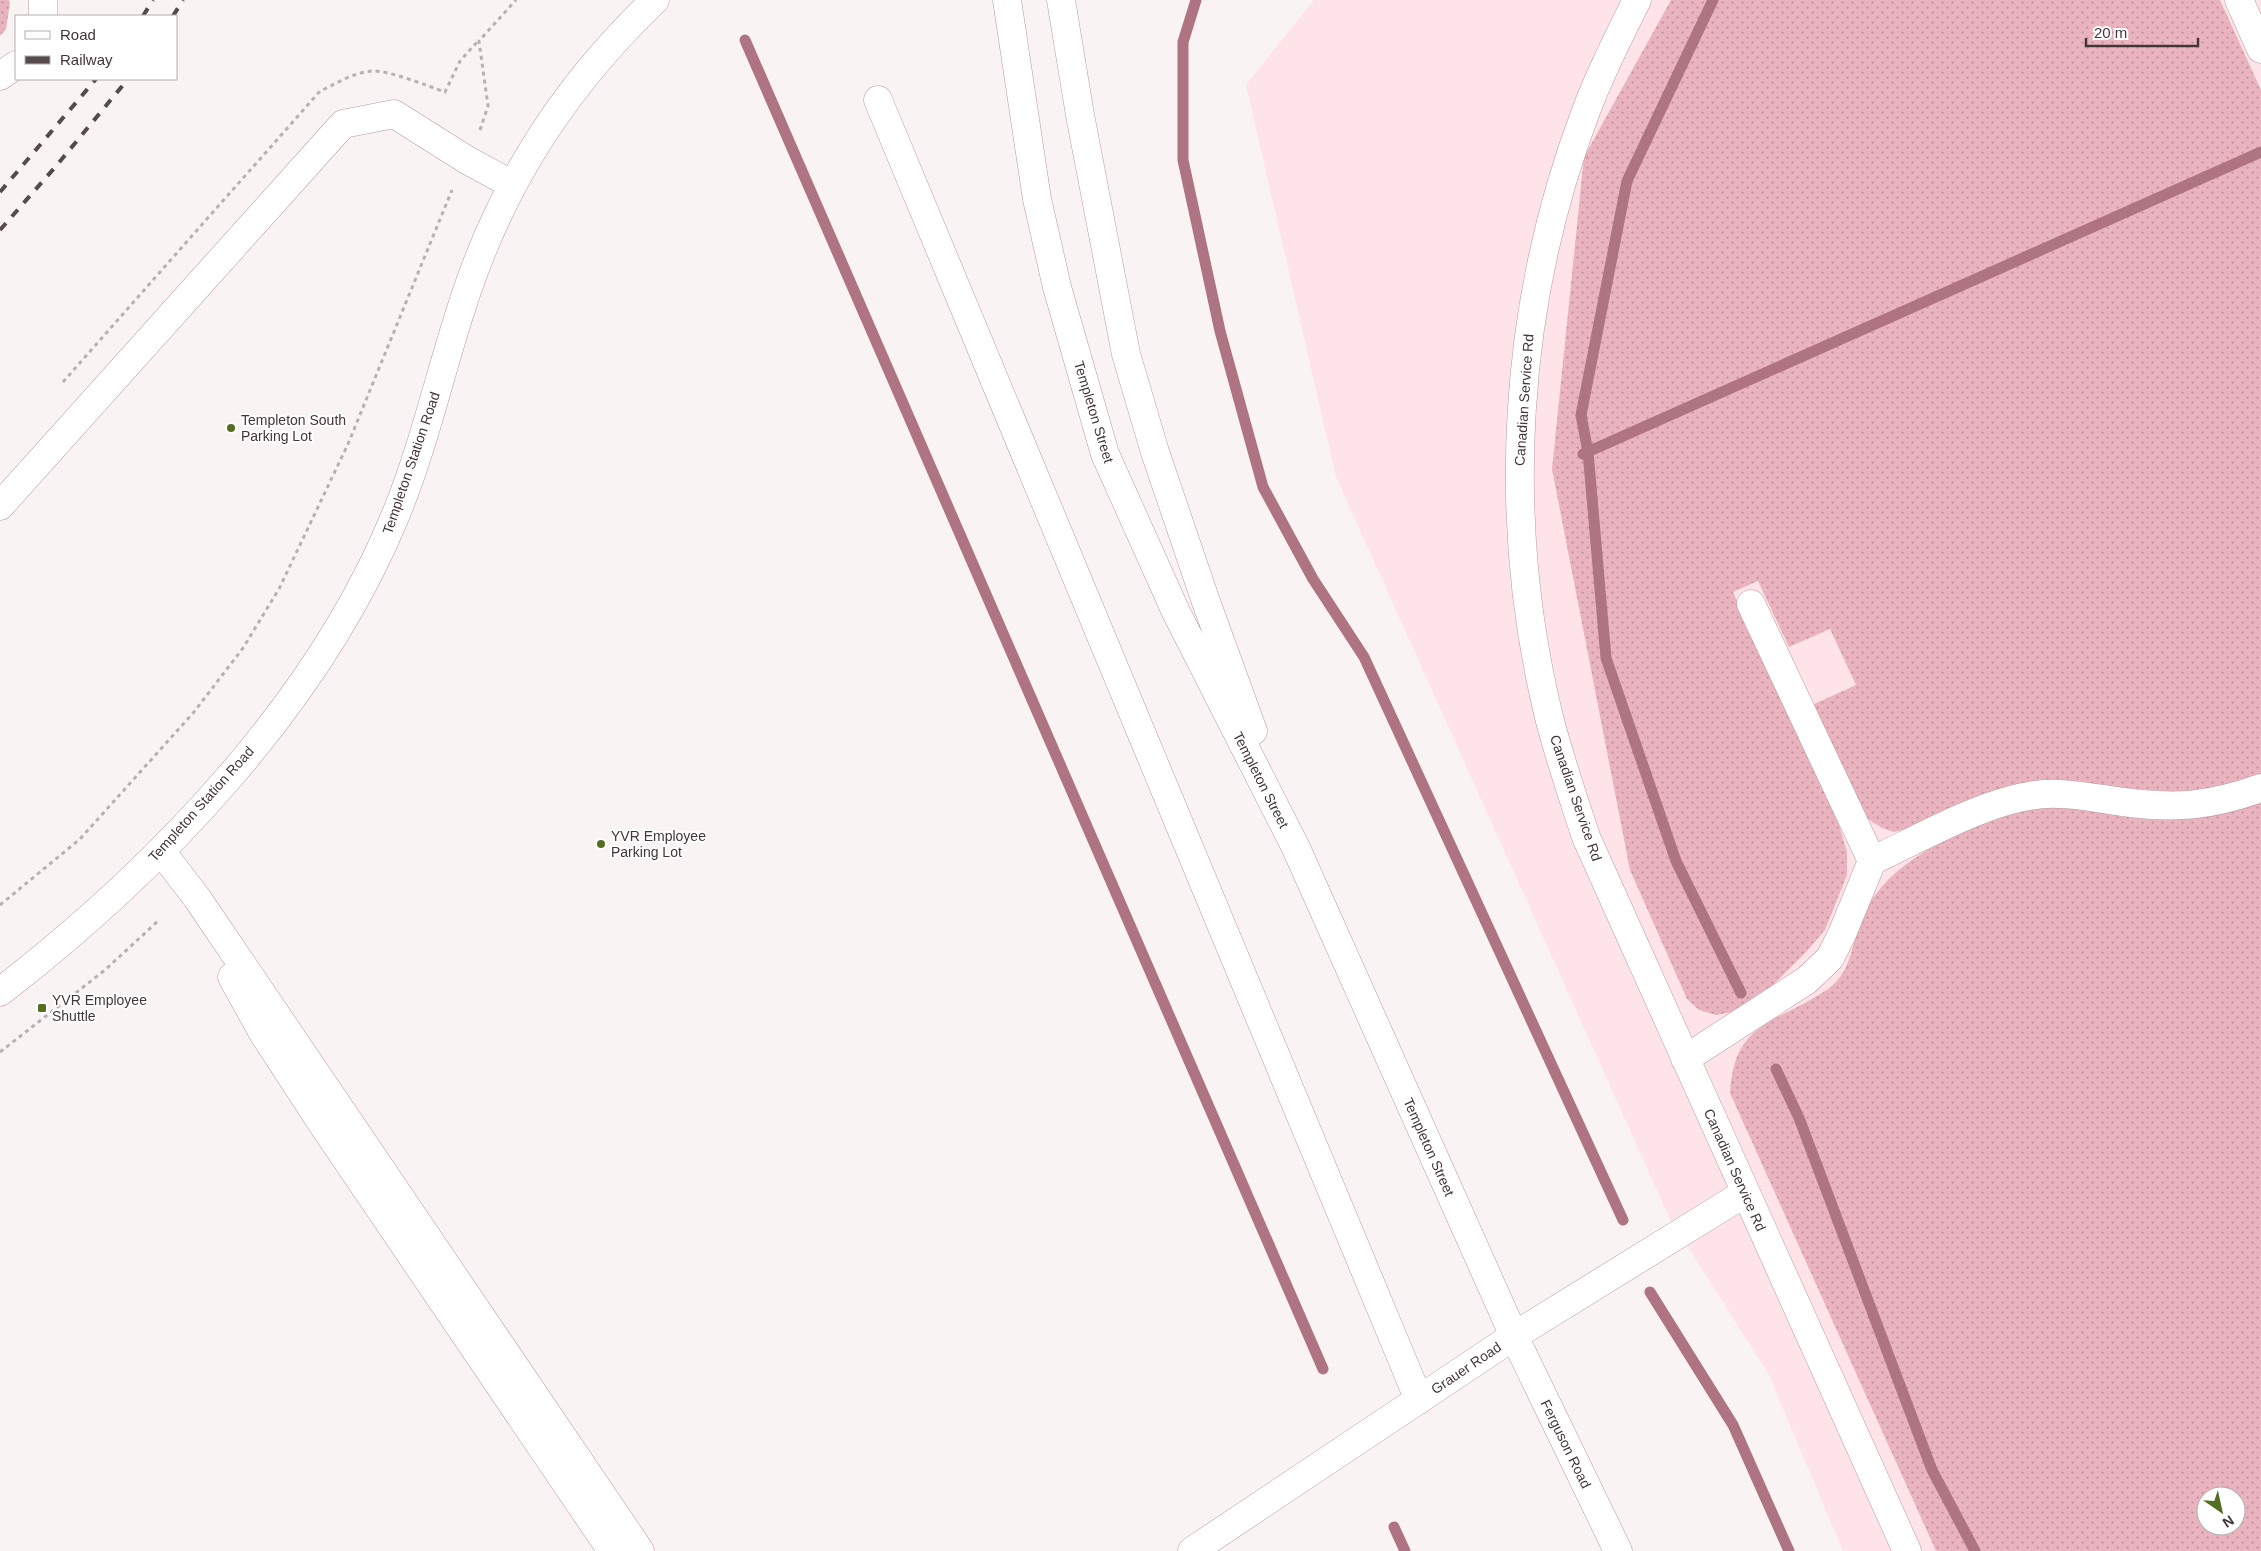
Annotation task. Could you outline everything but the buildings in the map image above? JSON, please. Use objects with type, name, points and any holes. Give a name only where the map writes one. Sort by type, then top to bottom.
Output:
[{"type":"street","points":[[43,0],[43,15]]},
{"type":"street","name":"Templeton Station Road","points":[[0,992],[125,886],[161,851],[241,762],[290,701],[331,641],[369,574],[396,514],[423,438],[468,288],[511,184],[558,112],[589,70],[618,34],[655,0]]},
{"type":"street","name":"Templeton Street","points":[[1007,0],[1037,199],[1057,287],[1105,454],[1176,612],[1296,848],[1514,1336]]},
{"type":"street","name":"Templeton Street","points":[[1061,0],[1080,115],[1126,354],[1155,452],[1205,599],[1296,848]]},
{"type":"street","points":[[1076,0],[1074,24],[1080,115]]},
{"type":"street","name":"Canadian Service Rd","points":[[1636,0],[1586,111],[1543,256],[1530,322],[1522,393],[1519,456],[1520,523],[1533,642],[1549,718],[1586,837],[1908,1551]]},
{"type":"street","points":[[2239,0],[2261,48]]},
{"type":"street","points":[[0,76],[15,65]]},
{"type":"street","points":[[878,100],[1419,1400]]},
{"type":"street","points":[[0,506],[343,124],[394,114],[467,160],[511,184]]},
{"type":"street","points":[[1752,604],[1872,861]]},
{"type":"street","points":[[1685,1060],[1807,980],[1830,958],[1872,861],[1993,805],[2030,795],[2067,794],[2148,805],[2175,806],[2204,805],[2233,798],[2261,788]]},
{"type":"street","points":[[161,851],[197,898],[640,1551]]},
{"type":"street","points":[[197,898],[244,1000],[263,1033],[323,1125],[612,1551]]},
{"type":"street","name":"Grauer Road","points":[[1192,1551],[1514,1336],[1745,1193]]},
{"type":"street","name":"Ferguson Road","points":[[1514,1336],[1618,1551]]},
{"type":"path","points":[[477,138],[488,106],[479,41],[516,0]]},
{"type":"path","points":[[0,905],[80,839],[194,712],[243,648],[279,590],[348,444],[449,195]]},
{"type":"path","points":[[0,1052],[105,970],[158,921]]},
{"type":"shaded area","points":[[0,0],[9,0],[10,3],[6,29],[0,36]]},
{"type":"shaded area","points":[[1314,0],[2261,0],[2261,1551],[1843,1551],[1768,1373],[1669,1217],[1336,477],[1246,85]]},
{"type":"shaded area","points":[[1671,0],[2220,0],[2261,90],[2261,776],[2197,794],[2156,794],[2079,781],[2043,781],[1923,825],[1894,832],[1882,828],[1868,819],[1855,802],[1812,705],[1856,685],[1830,629],[1789,647],[1758,581],[1733,592],[1839,825],[1847,852],[1847,875],[1825,930],[1806,952],[1756,1002],[1733,1012],[1716,1015],[1699,1010],[1687,999],[1630,870],[1552,469],[1584,157]]},
{"type":"shaded area","points":[[2261,802],[2261,1551],[1936,1551],[1730,1093],[1736,1058],[1750,1036],[1760,1028],[1827,990],[1834,984],[1849,961],[1863,913],[1879,890],[1908,863],[1950,838],[1999,818],[2047,807],[2094,808],[2164,817],[2188,818],[2235,811]]},
{"type":"waterway","points":[[1196,0],[1183,42],[1183,160],[1220,331],[1263,487],[1313,579],[1364,657],[1623,1220]]},
{"type":"waterway","points":[[1713,0],[1627,181],[1581,415],[1588,452],[1606,658],[1676,861],[1741,993]]},
{"type":"waterway","points":[[745,40],[1323,1369]]},
{"type":"waterway","points":[[1583,454],[2261,152]]},
{"type":"waterway","points":[[1776,1069],[1799,1118],[1932,1470],[1975,1551]]},
{"type":"waterway","points":[[1650,1292],[1733,1425],[1789,1551]]},
{"type":"waterway","points":[[1394,1527],[1405,1551]]},
{"type":"railway","points":[[144,15],[153,0]]},
{"type":"railway","points":[[174,15],[183,0]]},
{"type":"railway","points":[[0,192],[95,80]]},
{"type":"railway","points":[[0,230],[127,80]]},
{"type":"place","name":"Templeton South Parking Lot","points":[[231,428]]},
{"type":"place","name":"YVR Employee Parking Lot","points":[[601,844]]},
{"type":"place","name":"YVR Employee Shuttle","points":[[42,1008]]}]
